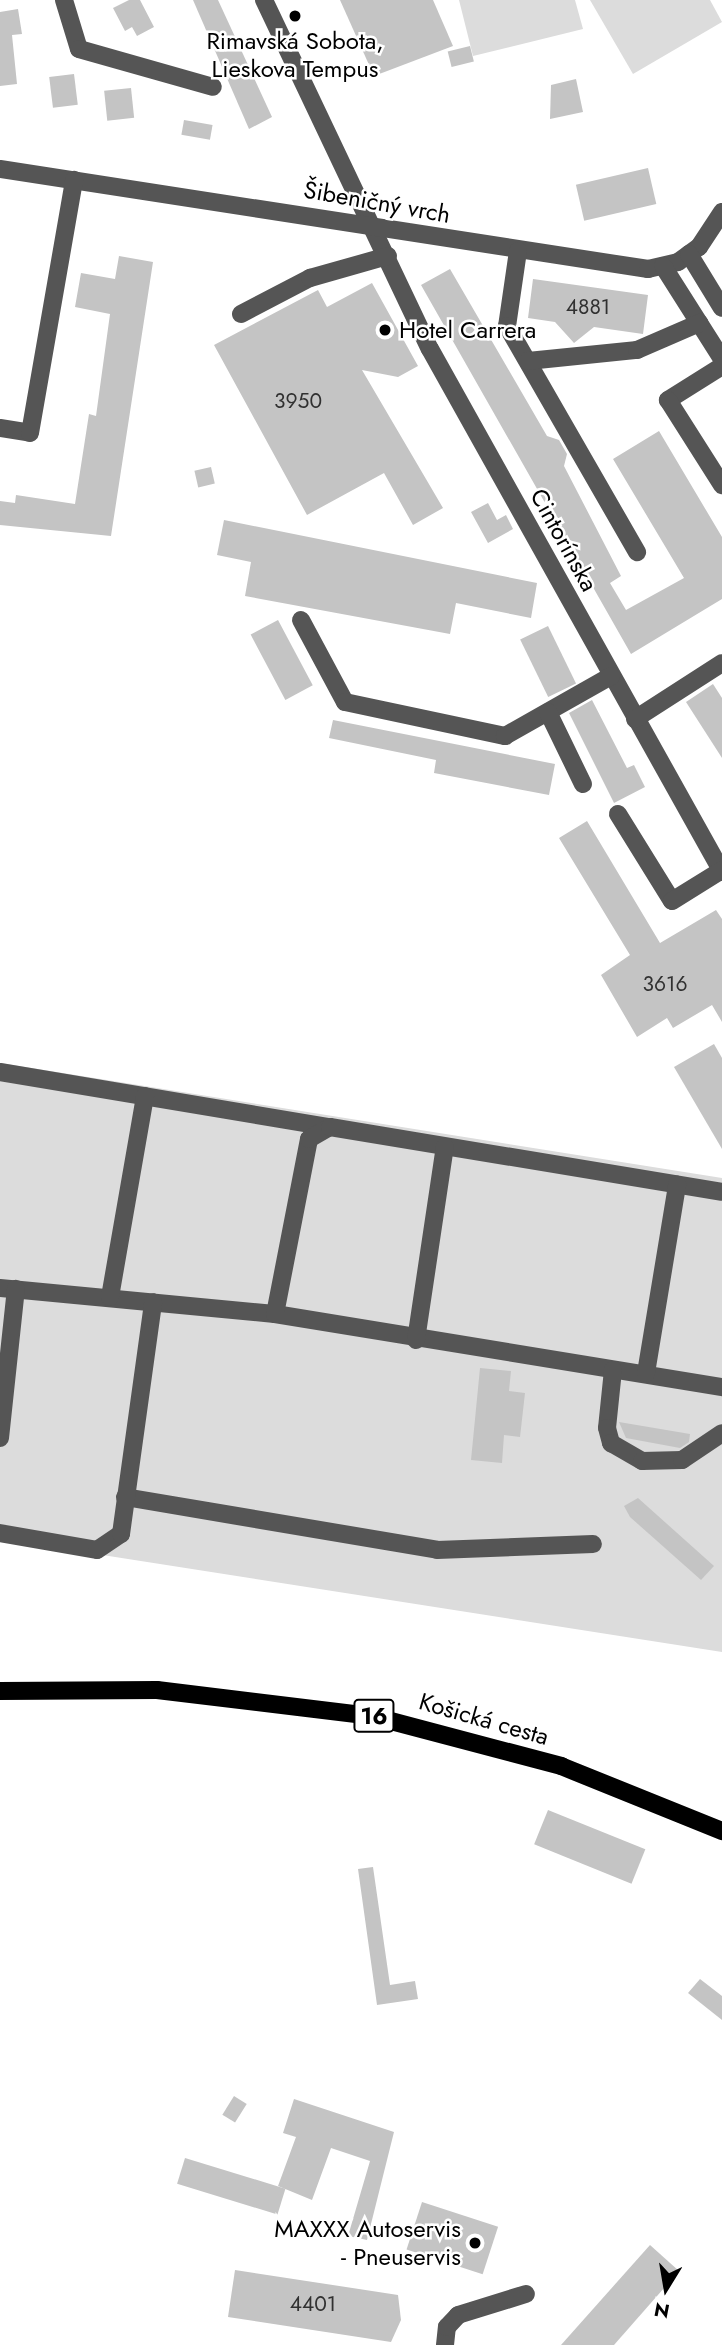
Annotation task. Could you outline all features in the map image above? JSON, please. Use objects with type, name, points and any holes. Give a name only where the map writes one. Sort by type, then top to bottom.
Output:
[{"type":"main road","name":"Košická cesta","points":[[0,1691],[97,1688],[221,1695],[372,1716],[468,1738],[605,1782],[722,1831]]},
{"type":"street","points":[[64,0],[79,49],[213,87]]},
{"type":"street","name":"Cintorínska","points":[[264,0],[375,225],[430,349],[722,871]]},
{"type":"street","name":"Šibeničný vrch","points":[[0,169],[375,225],[599,266],[663,265],[689,254],[722,212]]},
{"type":"street","points":[[0,428],[30,433],[74,180]]},
{"type":"street","points":[[517,251],[507,326],[637,552]]},
{"type":"street","points":[[689,254],[722,308]]},
{"type":"street","points":[[241,314],[310,278],[388,256]]},
{"type":"street","points":[[663,265],[722,359]]},
{"type":"street","points":[[528,362],[638,350],[699,323]]},
{"type":"street","points":[[722,366],[668,400],[722,485]]},
{"type":"street","points":[[301,620],[345,702],[505,736],[611,676]]},
{"type":"street","points":[[635,719],[722,663]]},
{"type":"street","points":[[548,712],[583,783]]},
{"type":"street","points":[[618,814],[672,901],[722,871]]},
{"type":"street","points":[[0,1072],[722,1192]]},
{"type":"street","points":[[110,1297],[145,1096]]},
{"type":"street","points":[[275,1314],[309,1139],[330,1127]]},
{"type":"street","points":[[416,1340],[445,1146]]},
{"type":"street","points":[[646,1373],[677,1185]]},
{"type":"street","points":[[0,1438],[8,1288],[275,1314],[416,1340],[646,1373],[722,1387]]},
{"type":"street","points":[[0,1533],[97,1550],[121,1534],[153,1302]]},
{"type":"street","points":[[613,1370],[607,1428],[611,1443],[642,1461],[682,1460],[722,1433]]},
{"type":"street","points":[[125,1497],[437,1550],[593,1544]]},
{"type":"street","points":[[445,2345],[447,2327],[458,2315],[526,2294]]},
{"type":"shaded area","points":[[459,0],[575,0],[583,29],[473,56]]},
{"type":"shaded area","points":[[590,0],[710,0],[722,22],[633,74]]},
{"type":"shaded area","points":[[0,1063],[722,1178],[722,1652],[0,1539]]},
{"type":"building","points":[[129,0],[140,0],[154,27],[137,36],[132,27],[125,31],[113,8]]},
{"type":"building","points":[[193,0],[218,0],[272,117],[249,129]]},
{"type":"building","points":[[340,0],[433,0],[453,46],[374,76]]},
{"type":"building","points":[[18,9],[22,34],[12,35],[17,84],[0,86],[0,12]]},
{"type":"building","points":[[470,46],[474,62],[452,67],[448,52]]},
{"type":"building","points":[[74,74],[78,105],[53,108],[49,77]]},
{"type":"building","points":[[576,79],[583,112],[550,119],[551,85]]},
{"type":"building","points":[[131,88],[134,118],[107,121],[104,91]]},
{"type":"building","points":[[184,120],[213,125],[210,140],[181,135]]},
{"type":"building","points":[[648,168],[656,204],[584,221],[576,185]]},
{"type":"building","points":[[119,256],[153,262],[111,536],[0,525],[0,501],[15,503],[16,495],[75,504],[89,414],[96,416],[110,314],[75,307],[81,273],[115,279]]},
{"type":"building","points":[[450,269],[547,436],[559,440],[567,454],[564,466],[621,576],[610,583],[626,610],[684,578],[613,459],[659,431],[722,537],[722,599],[631,654],[421,285]]},
{"type":"building","points":[[533,279],[648,295],[643,334],[594,327],[574,343],[555,322],[528,318]]},
{"type":"building","points":[[372,283],[418,366],[398,377],[362,370],[443,508],[413,525],[384,473],[307,515],[214,345],[318,290],[327,307]]},
{"type":"building","points":[[211,467],[215,484],[198,487],[194,471]]},
{"type":"building","points":[[488,503],[497,520],[506,515],[513,529],[488,543],[471,512]]},
{"type":"building","points":[[224,520],[537,583],[531,618],[456,603],[450,634],[245,596],[251,562],[217,555]]},
{"type":"building","points":[[278,620],[313,685],[285,700],[251,635]]},
{"type":"building","points":[[548,626],[576,684],[548,697],[520,640]]},
{"type":"building","points":[[713,684],[722,698],[722,758],[686,702]]},
{"type":"building","points":[[592,700],[627,768],[634,765],[645,787],[614,803],[569,713]]},
{"type":"building","points":[[333,720],[555,764],[549,795],[434,773],[436,760],[329,738]]},
{"type":"building","points":[[587,821],[660,943],[716,910],[722,919],[722,1022],[712,1005],[673,1028],[667,1018],[637,1037],[601,975],[630,955],[559,838]]},
{"type":"building","points":[[714,1044],[722,1058],[722,1149],[674,1067]]},
{"type":"building","points":[[480,1368],[511,1371],[509,1391],[525,1393],[520,1437],[504,1435],[502,1463],[471,1460]]},
{"type":"building","points":[[619,1422],[690,1434],[689,1442],[680,1448],[626,1438]]},
{"type":"building","points":[[638,1498],[714,1566],[701,1580],[630,1517],[624,1506]]},
{"type":"building","points":[[548,1810],[645,1849],[631,1884],[534,1844]]},
{"type":"building","points":[[373,1867],[390,1985],[415,1981],[418,1999],[377,2005],[358,1869]]},
{"type":"building","points":[[700,1979],[722,1996],[722,2020],[688,1993]]},
{"type":"building","points":[[234,2096],[247,2104],[235,2123],[222,2115]]},
{"type":"building","points":[[294,2099],[394,2132],[367,2240],[348,2236],[370,2161],[331,2148],[312,2200],[278,2186],[296,2137],[283,2133]]},
{"type":"building","points":[[185,2158],[285,2189],[278,2215],[177,2184]]},
{"type":"building","points":[[422,2202],[498,2227],[483,2274],[407,2250]]},
{"type":"building","points":[[650,2245],[679,2271],[614,2345],[561,2345]]},
{"type":"building","points":[[235,2270],[398,2295],[401,2320],[391,2342],[228,2317]]},
{"type":"place","name":"Rimavská Sobota, Lieskova Tempus","points":[[295,16]]},
{"type":"place","name":"Hotel Carrera","points":[[385,330]]},
{"type":"place","name":"MAXXX Autoservis - Pneuservis","points":[[475,2243]]}]
